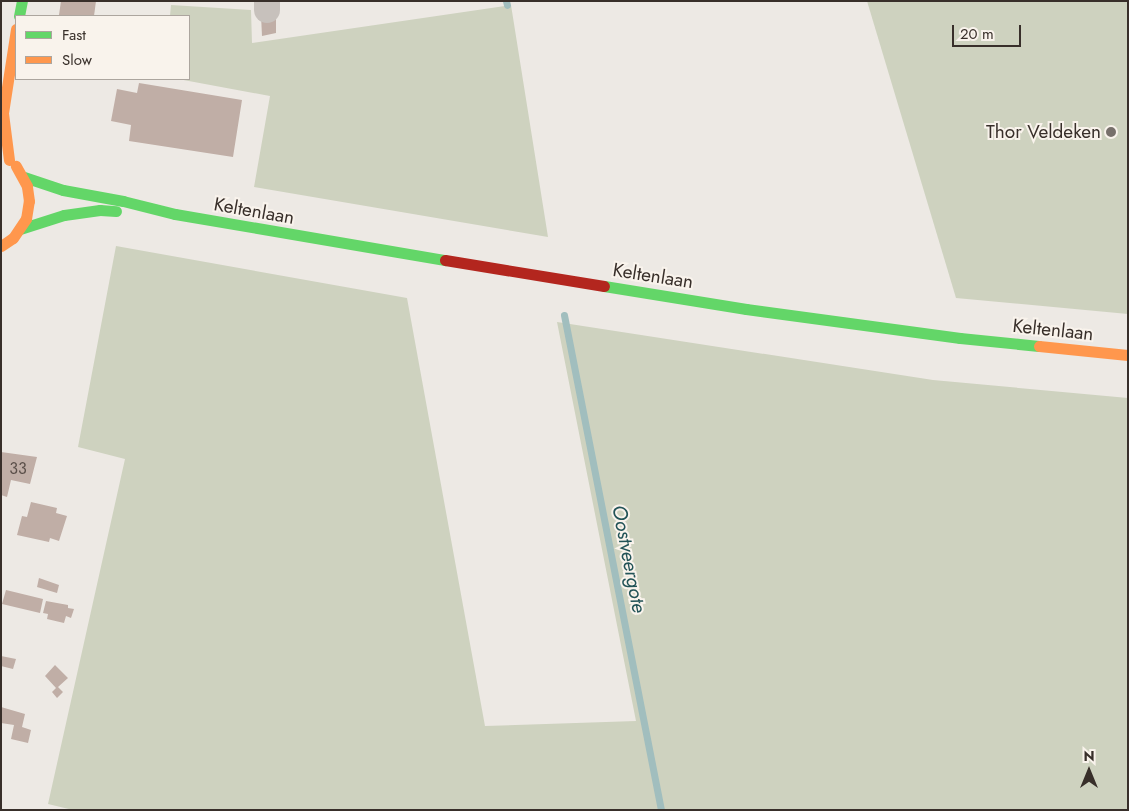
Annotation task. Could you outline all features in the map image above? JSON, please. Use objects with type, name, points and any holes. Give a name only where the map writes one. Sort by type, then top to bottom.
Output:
[{"type":"main road","points":[[19,15],[22,1]]},
{"type":"main road","points":[[15,34],[9,64],[4,113],[5,157],[24,177]]},
{"type":"main road","points":[[1,86],[9,64]]},
{"type":"main road","name":"Keltenlaan","points":[[24,177],[63,190],[123,200],[175,214],[326,242],[746,309],[960,338],[1128,355]]},
{"type":"main road","name":"Keltenlaan","points":[[1,246],[12,238],[26,219],[29,201],[24,177]]},
{"type":"main road","name":"Keltenlaan","points":[[20,229],[58,216],[100,210],[175,214]]},
{"type":"green space","points":[[867,1],[1128,1],[1128,314],[956,298]]},
{"type":"green space","points":[[171,5],[251,10],[252,43],[511,5],[548,237],[254,187],[270,96],[183,80],[190,80],[190,15],[170,15]]},
{"type":"green space","points":[[116,246],[407,298],[485,726],[636,721],[557,322],[933,380],[1128,398],[1128,810],[73,810],[48,804],[125,459],[78,447]]},
{"type":"building","points":[[61,1],[96,1],[94,15],[59,15]]},
{"type":"building","points":[[276,14],[276,33],[262,36],[261,15]]},
{"type":"building","points":[[139,83],[242,100],[233,157],[129,141],[131,125],[111,121],[117,89],[137,93]]},
{"type":"building","points":[[1,452],[37,457],[30,484],[11,480],[7,497],[1,495]]},
{"type":"building","points":[[31,502],[57,508],[56,513],[67,516],[59,541],[50,538],[49,542],[17,535],[22,516],[27,517]]},
{"type":"building","points":[[39,578],[59,585],[57,593],[37,587]]},
{"type":"building","points":[[6,590],[43,599],[40,613],[2,604]]},
{"type":"building","points":[[46,601],[68,605],[68,608],[74,609],[71,618],[66,616],[64,623],[47,619],[48,614],[43,613]]},
{"type":"building","points":[[1,656],[16,659],[13,669],[1,666]]},
{"type":"building","points":[[55,665],[68,678],[58,687],[63,692],[57,698],[52,692],[56,688],[45,676]]},
{"type":"building","points":[[1,707],[25,714],[22,727],[31,730],[28,743],[11,739],[14,725],[1,723]]},
{"type":"waterway","name":"Oostveergote","points":[[506,1],[507,5]]},
{"type":"waterway","name":"Oostveergote","points":[[564,315],[661,810]]},
{"type":"traffic: fast","points":[[19,15],[22,1]]},
{"type":"traffic: fast","points":[[24,177],[63,190],[123,201],[175,214],[445,260]]},
{"type":"traffic: fast","points":[[20,229],[64,215],[100,210],[116,211]]},
{"type":"traffic: fast","points":[[604,286],[746,309],[960,338],[1039,346]]},
{"type":"traffic: slow","points":[[9,160],[3,113],[15,35]]},
{"type":"traffic: slow","points":[[1,246],[13,238],[26,219],[29,201],[27,186],[16,166]]},
{"type":"traffic: slow","points":[[1039,346],[1128,355]]},
{"type":"traffic: jam","points":[[445,260],[604,286]]},
{"type":"place","name":"Thor Veldeken","points":[[1111,132]]}]
